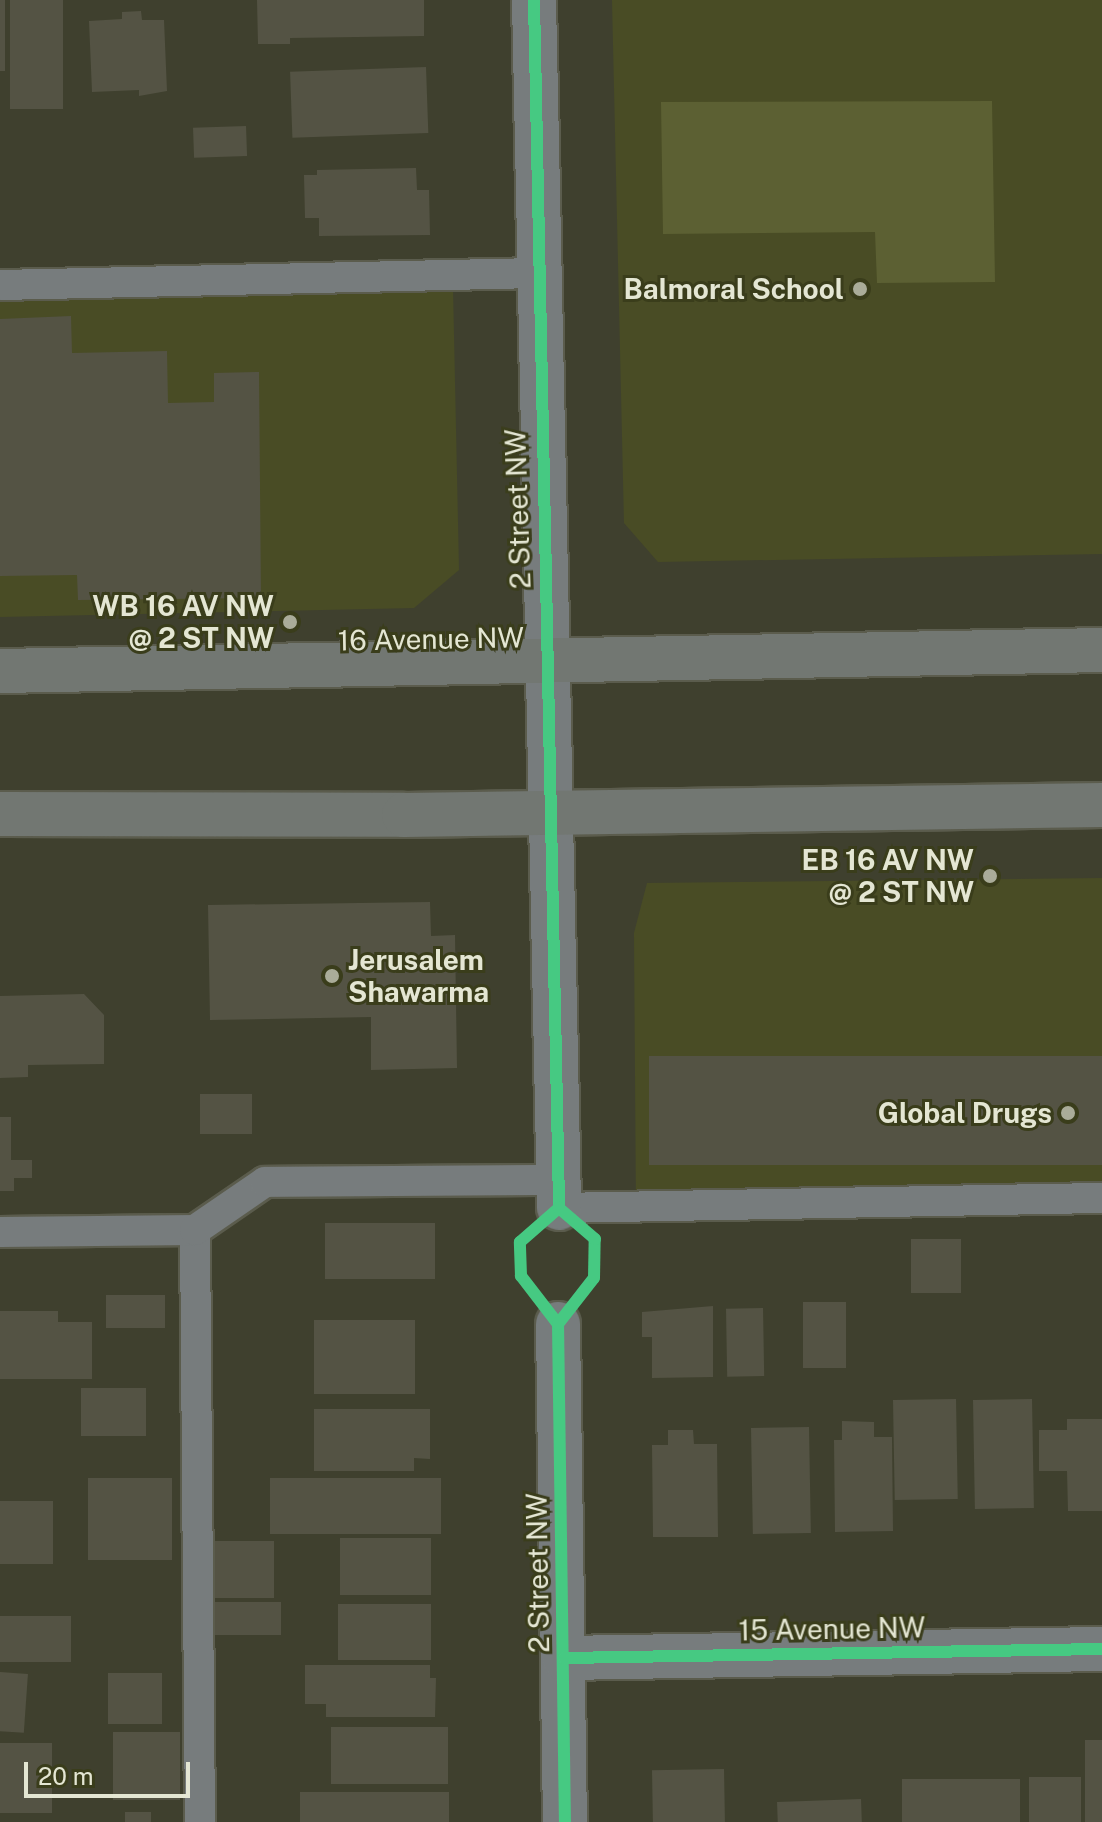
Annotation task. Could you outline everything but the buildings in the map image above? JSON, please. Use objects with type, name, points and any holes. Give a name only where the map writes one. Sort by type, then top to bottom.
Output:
[{"type":"highway","name":"16 Avenue NW","points":[[0,671],[1102,650]]},
{"type":"highway","points":[[0,814],[549,814],[1102,805]]},
{"type":"street","name":"2 Street NW","points":[[534,0],[537,273],[559,1194]]},
{"type":"street","name":"2 Street NW","points":[[558,1324],[565,1822]]},
{"type":"street","name":"15 Avenue NW","points":[[564,1658],[1102,1649]]},
{"type":"lane","points":[[0,285],[537,273]]},
{"type":"lane","points":[[0,1232],[195,1230],[265,1182],[559,1194],[1102,1198]]},
{"type":"lane","points":[[195,1230],[200,1822]]},
{"type":"shaded area","name":"Balmoral School","points":[[612,0],[1102,0],[1102,554],[658,562],[624,523]]},
{"type":"shaded area","points":[[992,101],[995,282],[877,283],[875,232],[663,234],[661,102]]},
{"type":"shaded area","points":[[453,289],[459,570],[414,608],[0,617],[0,297]]},
{"type":"shaded area","points":[[1102,878],[1102,1191],[636,1209],[634,933],[647,883]]},
{"type":"cycle path","points":[[534,0],[559,1208]]},
{"type":"cycle path","points":[[558,1324],[521,1276],[520,1242],[559,1208]]},
{"type":"cycle path","points":[[558,1324],[594,1278],[595,1239],[559,1208]]},
{"type":"cycle path","points":[[558,1324],[565,1822]]},
{"type":"cycle path","points":[[564,1658],[1102,1649]]},
{"type":"place","name":"Balmoral School","points":[[860,289]]},
{"type":"place","name":"WB 16 AV NW @ 2 ST NW","points":[[290,622]]},
{"type":"place","name":"EB 16 AV NW @ 2 ST NW","points":[[990,876]]},
{"type":"place","name":"Jerusalem Shawarma","points":[[332,976]]},
{"type":"place","name":"Global Drugs","points":[[1068,1113]]}]
